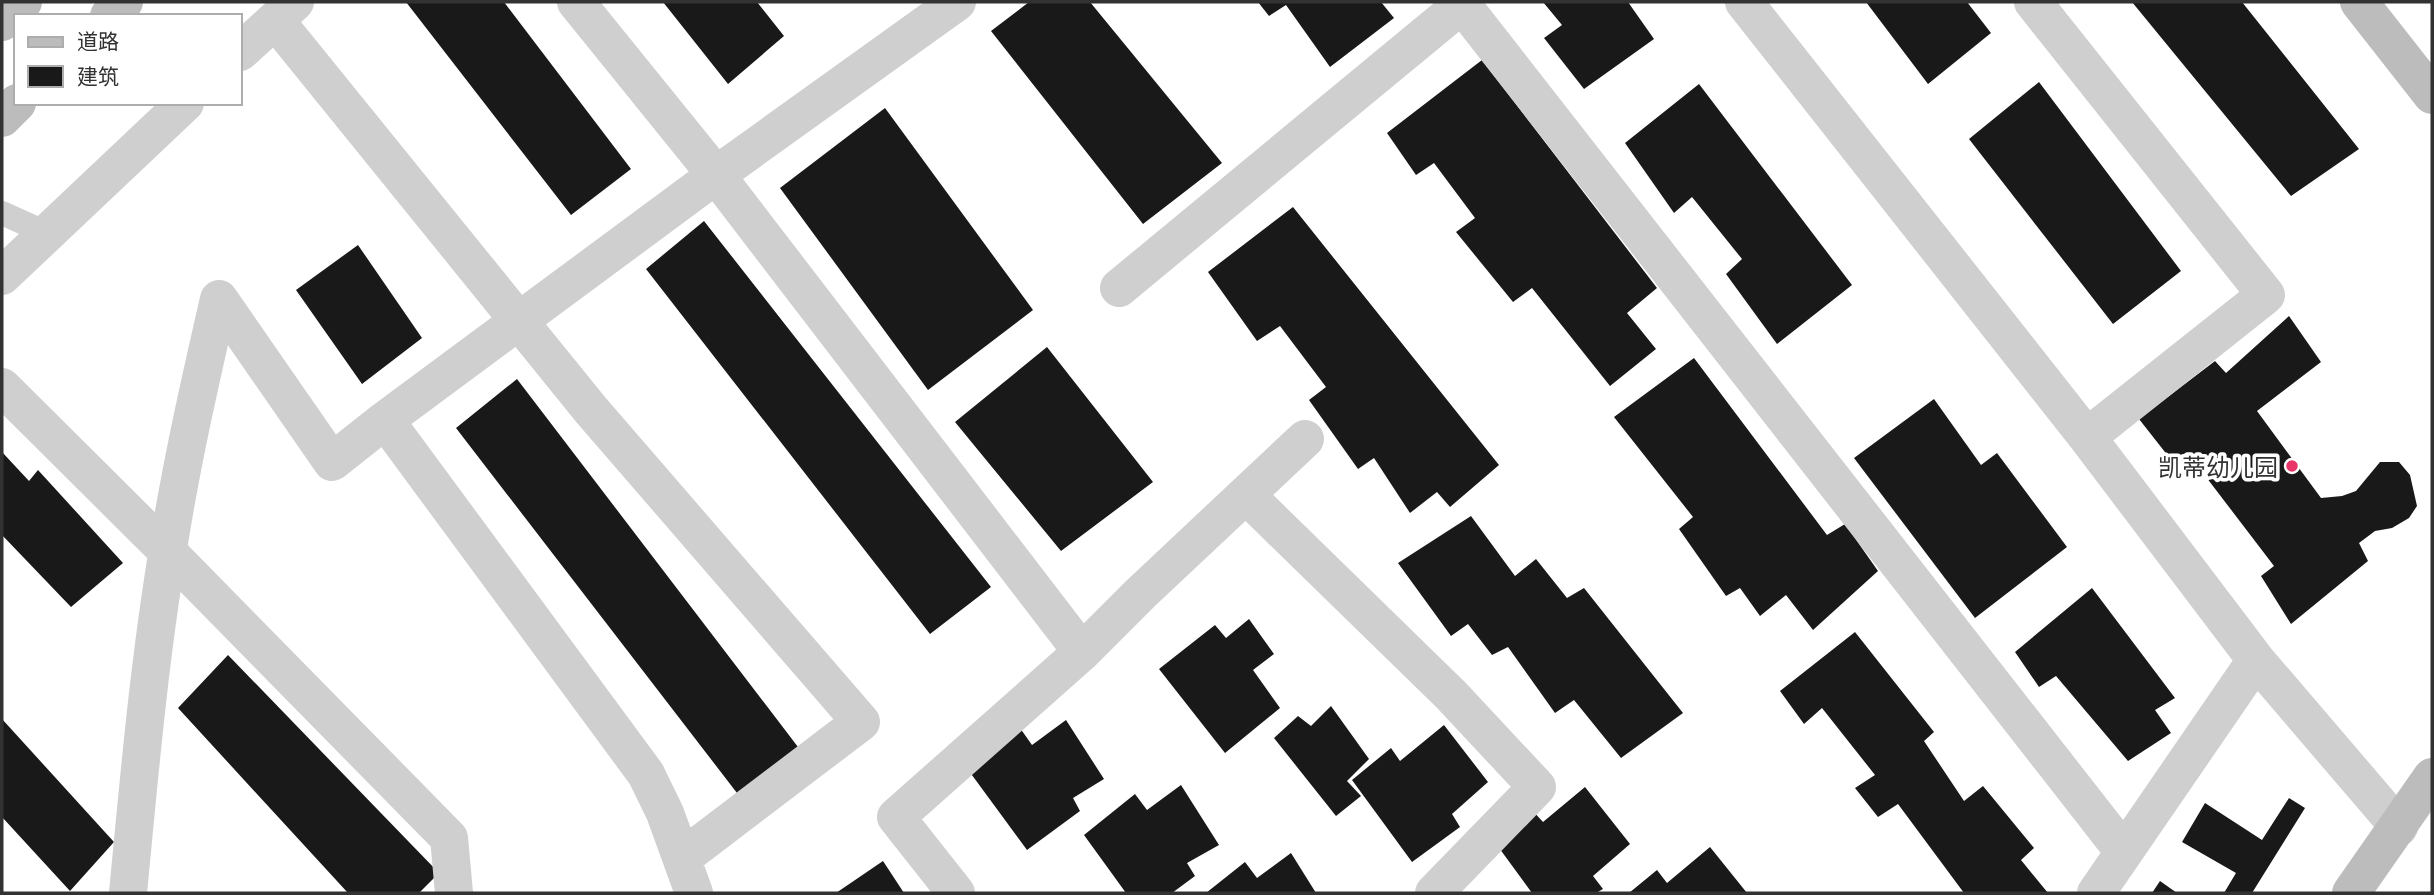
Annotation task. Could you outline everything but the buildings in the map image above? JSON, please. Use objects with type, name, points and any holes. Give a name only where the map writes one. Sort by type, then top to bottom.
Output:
[{"type":"main road","points":[[2,22],[23,2]]},
{"type":"main road","points":[[111,14],[124,2]]},
{"type":"main road","points":[[2359,2],[2432,95]]},
{"type":"main road","points":[[2,118],[15,105]]},
{"type":"main road","points":[[2351,893],[2432,777]]},
{"type":"street","points":[[576,2],[716,175],[1082,652]]},
{"type":"street","points":[[128,893],[145,718],[167,551],[191,419],[219,299],[332,462],[716,175],[957,2]]},
{"type":"street","points":[[1744,2],[2087,437],[2256,660],[2399,827]]},
{"type":"street","points":[[2033,2],[2266,295],[2087,437]]},
{"type":"street","points":[[1119,288],[1462,3],[2124,852]]},
{"type":"street","points":[[242,50],[285,11],[520,321],[591,410],[861,722],[688,876],[665,813],[646,774],[385,420]]},
{"type":"street","points":[[2,275],[183,105]]},
{"type":"street","points":[[2,387],[449,838],[454,893]]},
{"type":"street","points":[[956,893],[896,817],[1082,652],[1305,439]]},
{"type":"street","points":[[1246,495],[1451,695],[1537,787],[1434,893]]},
{"type":"street","points":[[2096,893],[2256,660]]},
{"type":"lane","points":[[2,214],[47,233]]},
{"type":"place","name":"凯蒂幼儿园","points":[[2292,466]]}]
